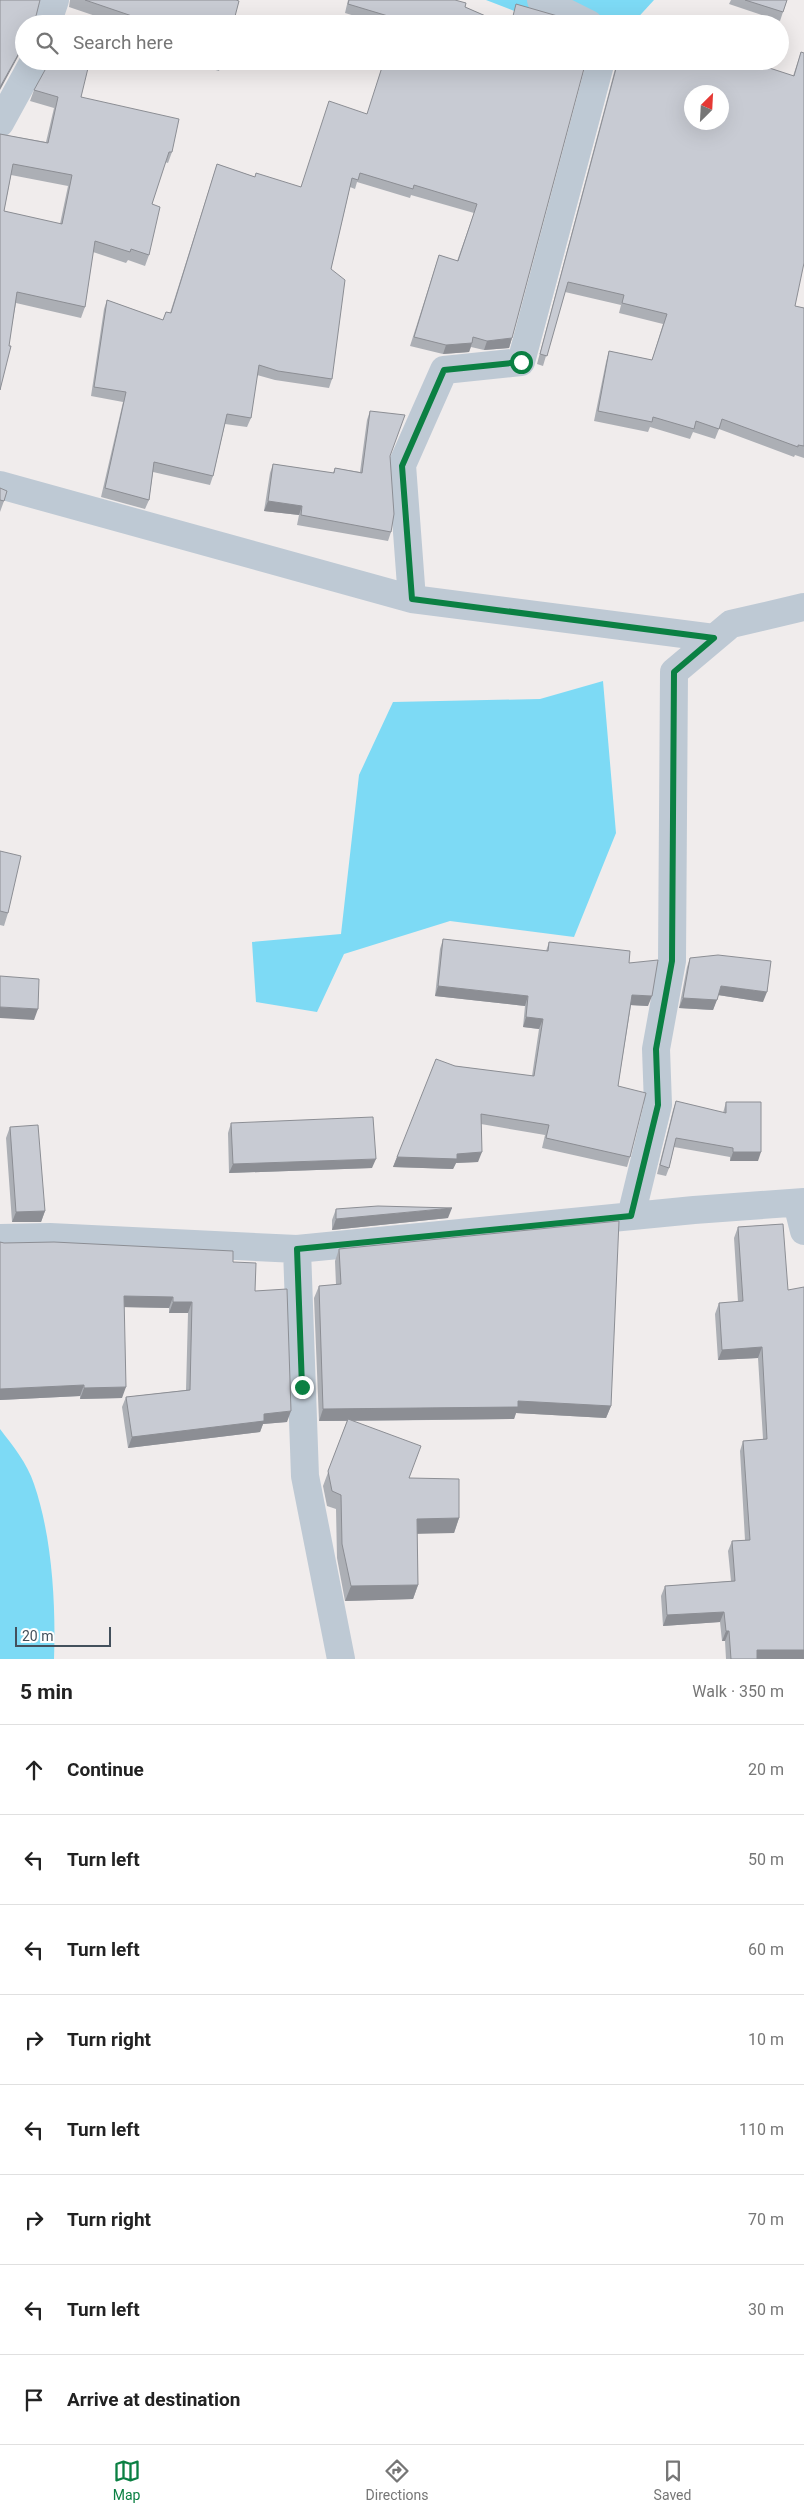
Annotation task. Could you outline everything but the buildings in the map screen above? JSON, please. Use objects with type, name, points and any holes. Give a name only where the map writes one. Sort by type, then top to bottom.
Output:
[{"type":"street","points":[[50,15],[55,0]]},
{"type":"street","points":[[541,0],[571,15]]},
{"type":"street","points":[[0,123],[29,70]]},
{"type":"street","points":[[412,599],[402,466],[444,370],[521,362],[599,70]]},
{"type":"street","points":[[0,485],[412,599],[714,638]]},
{"type":"street","points":[[631,1216],[658,1105],[656,1049],[672,961],[674,672],[731,624],[804,607]]},
{"type":"street","points":[[0,1238],[50,1237],[297,1249],[631,1216],[800,1203],[804,1231]]},
{"type":"street","points":[[297,1249],[305,1476],[341,1659]]},
{"type":"water","points":[[486,0],[654,0],[640,15],[525,15]]},
{"type":"water","points":[[603,681],[616,833],[574,937],[450,921],[344,954],[317,1012],[256,1002],[252,942],[341,934],[359,775],[393,702],[540,699]]},
{"type":"water","points":[[0,1429],[28,1469],[40,1504],[49,1548],[51,1570],[54,1659],[0,1659]]},
{"type":"route","points":[[302,1387],[297,1249],[631,1216],[658,1105],[656,1049],[672,961],[675,823],[674,672],[714,638],[412,599],[402,466],[444,370],[521,362]]}]
